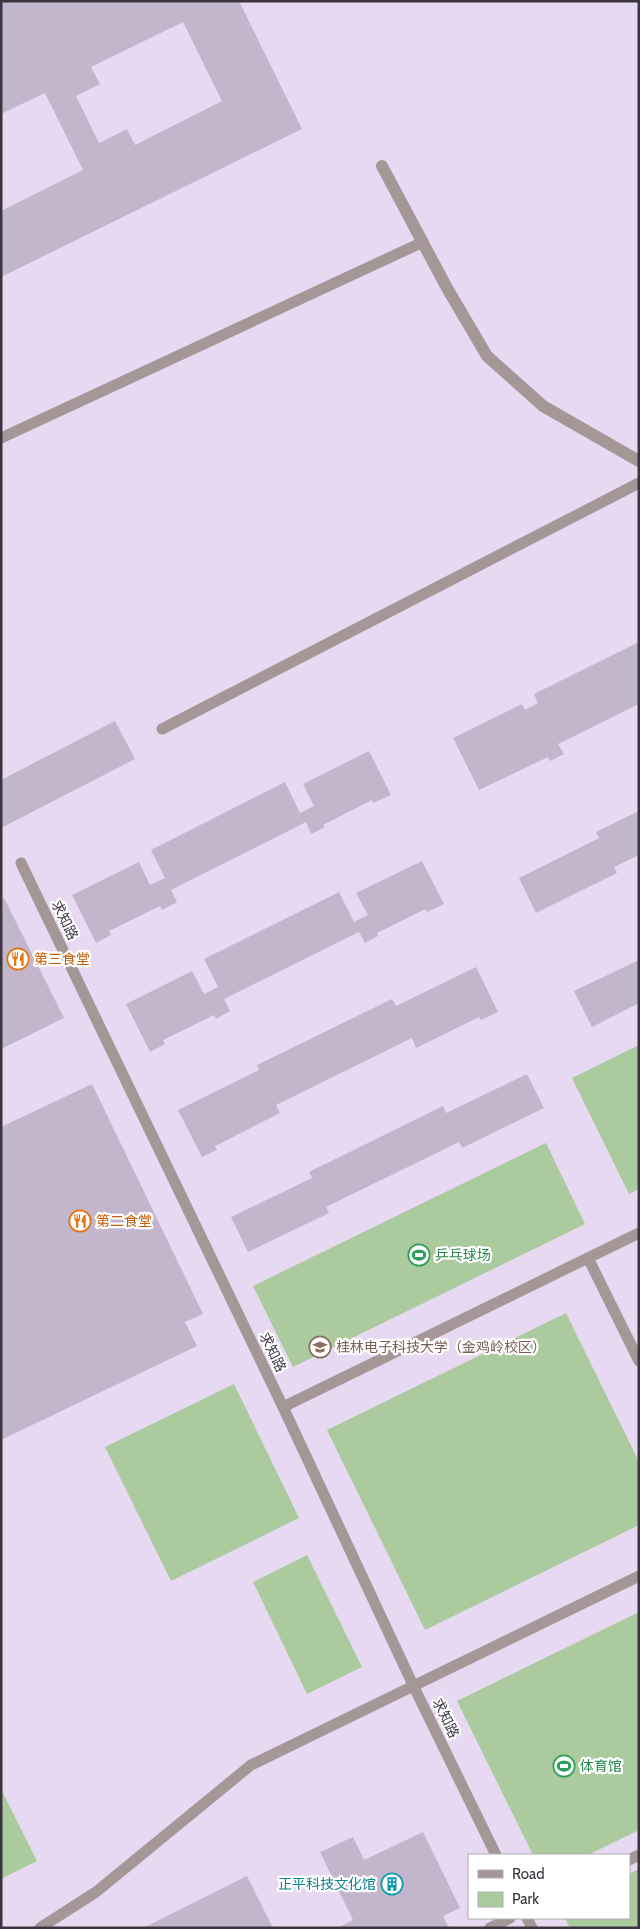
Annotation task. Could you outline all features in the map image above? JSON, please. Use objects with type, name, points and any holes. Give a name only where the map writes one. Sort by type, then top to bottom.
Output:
[{"type":"street","points":[[382,166],[486,356],[543,406],[639,462]]},
{"type":"lane","points":[[1,438],[423,242]]},
{"type":"lane","points":[[162,729],[639,483]]},
{"type":"lane","name":"求知路","points":[[21,863],[496,1854]]},
{"type":"lane","points":[[283,1408],[639,1233]]},
{"type":"lane","points":[[588,1258],[639,1361]]},
{"type":"lane","points":[[40,1928],[96,1892],[251,1765],[413,1684],[639,1576]]},
{"type":"lane","points":[[490,1928],[508,1919]]},
{"type":"green space","points":[[639,1045],[639,1189],[629,1194],[572,1078]]},
{"type":"green space","name":"乒乓球场","points":[[546,1143],[585,1224],[293,1367],[253,1286]]},
{"type":"green space","points":[[566,1313],[639,1462],[639,1525],[425,1630],[327,1430]]},
{"type":"green space","points":[[234,1384],[299,1518],[171,1581],[105,1447]]},
{"type":"green space","points":[[307,1555],[362,1667],[307,1694],[253,1582]]},
{"type":"green space","name":"体育馆","points":[[639,1612],[639,1830],[590,1854],[533,1854],[457,1701]]},
{"type":"green space","points":[[1,1789],[37,1861],[1,1879]]},
{"type":"green space","points":[[639,1869],[639,1928],[570,1928],[566,1919],[630,1919],[630,1874]]},
{"type":"building","points":[[1,1],[239,1],[302,129],[1,277],[1,211],[83,170],[45,93],[1,114]],"holes":[[[183,22],[222,101],[135,145],[127,129],[99,143],[76,96],[100,84],[91,67]]]},
{"type":"building","points":[[639,642],[639,704],[558,744],[564,754],[550,761],[548,757],[479,790],[453,738],[522,704],[525,710],[538,703],[534,694]]},
{"type":"building","points":[[115,721],[135,759],[1,828],[1,780]]},
{"type":"building","points":[[369,751],[391,795],[373,803],[372,800],[323,825],[325,827],[311,834],[306,822],[171,890],[177,902],[162,910],[160,906],[109,931],[111,935],[96,943],[72,895],[139,862],[150,885],[165,878],[151,850],[285,782],[300,813],[314,806],[303,784]]},
{"type":"building","points":[[639,811],[639,855],[614,867],[617,873],[536,913],[519,878],[599,838],[596,832]]},
{"type":"building","points":[[422,861],[444,904],[427,912],[425,909],[377,933],[378,936],[365,943],[359,932],[224,999],[230,1011],[216,1019],[214,1015],[163,1040],[165,1044],[150,1052],[126,1004],[192,971],[204,994],[218,987],[204,959],[339,892],[354,922],[368,915],[356,893]]},
{"type":"building","name":"第三食堂","points":[[4,898],[64,1018],[1,1049],[1,900]]},
{"type":"building","points":[[639,960],[639,1003],[592,1027],[574,991]]},
{"type":"building","points":[[476,967],[498,1012],[481,1020],[479,1017],[416,1048],[412,1038],[276,1105],[280,1113],[215,1146],[217,1150],[202,1157],[178,1110],[259,1070],[257,1065],[392,999],[396,1006]]},
{"type":"building","points":[[527,1074],[544,1108],[462,1148],[459,1142],[326,1207],[329,1213],[248,1252],[231,1217],[312,1178],[309,1172],[443,1106],[446,1113]]},
{"type":"building","name":"第二食堂","points":[[92,1084],[203,1314],[185,1322],[197,1346],[1,1440],[1,1127]]},
{"type":"building","name":"正平科技文化馆","points":[[423,1832],[460,1908],[443,1916],[449,1928],[337,1928],[353,1920],[320,1852],[353,1837],[364,1860]]},
{"type":"building","points":[[247,1876],[273,1928],[143,1928]]},
{"type":"place","name":"第三食堂","points":[[18,959]]},
{"type":"place","name":"第二食堂","points":[[80,1221]]},
{"type":"place","name":"乒乓球场","points":[[419,1255]]},
{"type":"place","name":"桂林电子科技大学（金鸡岭校区）","points":[[320,1347]]},
{"type":"place","name":"体育馆","points":[[564,1766]]},
{"type":"place","name":"正平科技文化馆","points":[[392,1884]]}]
